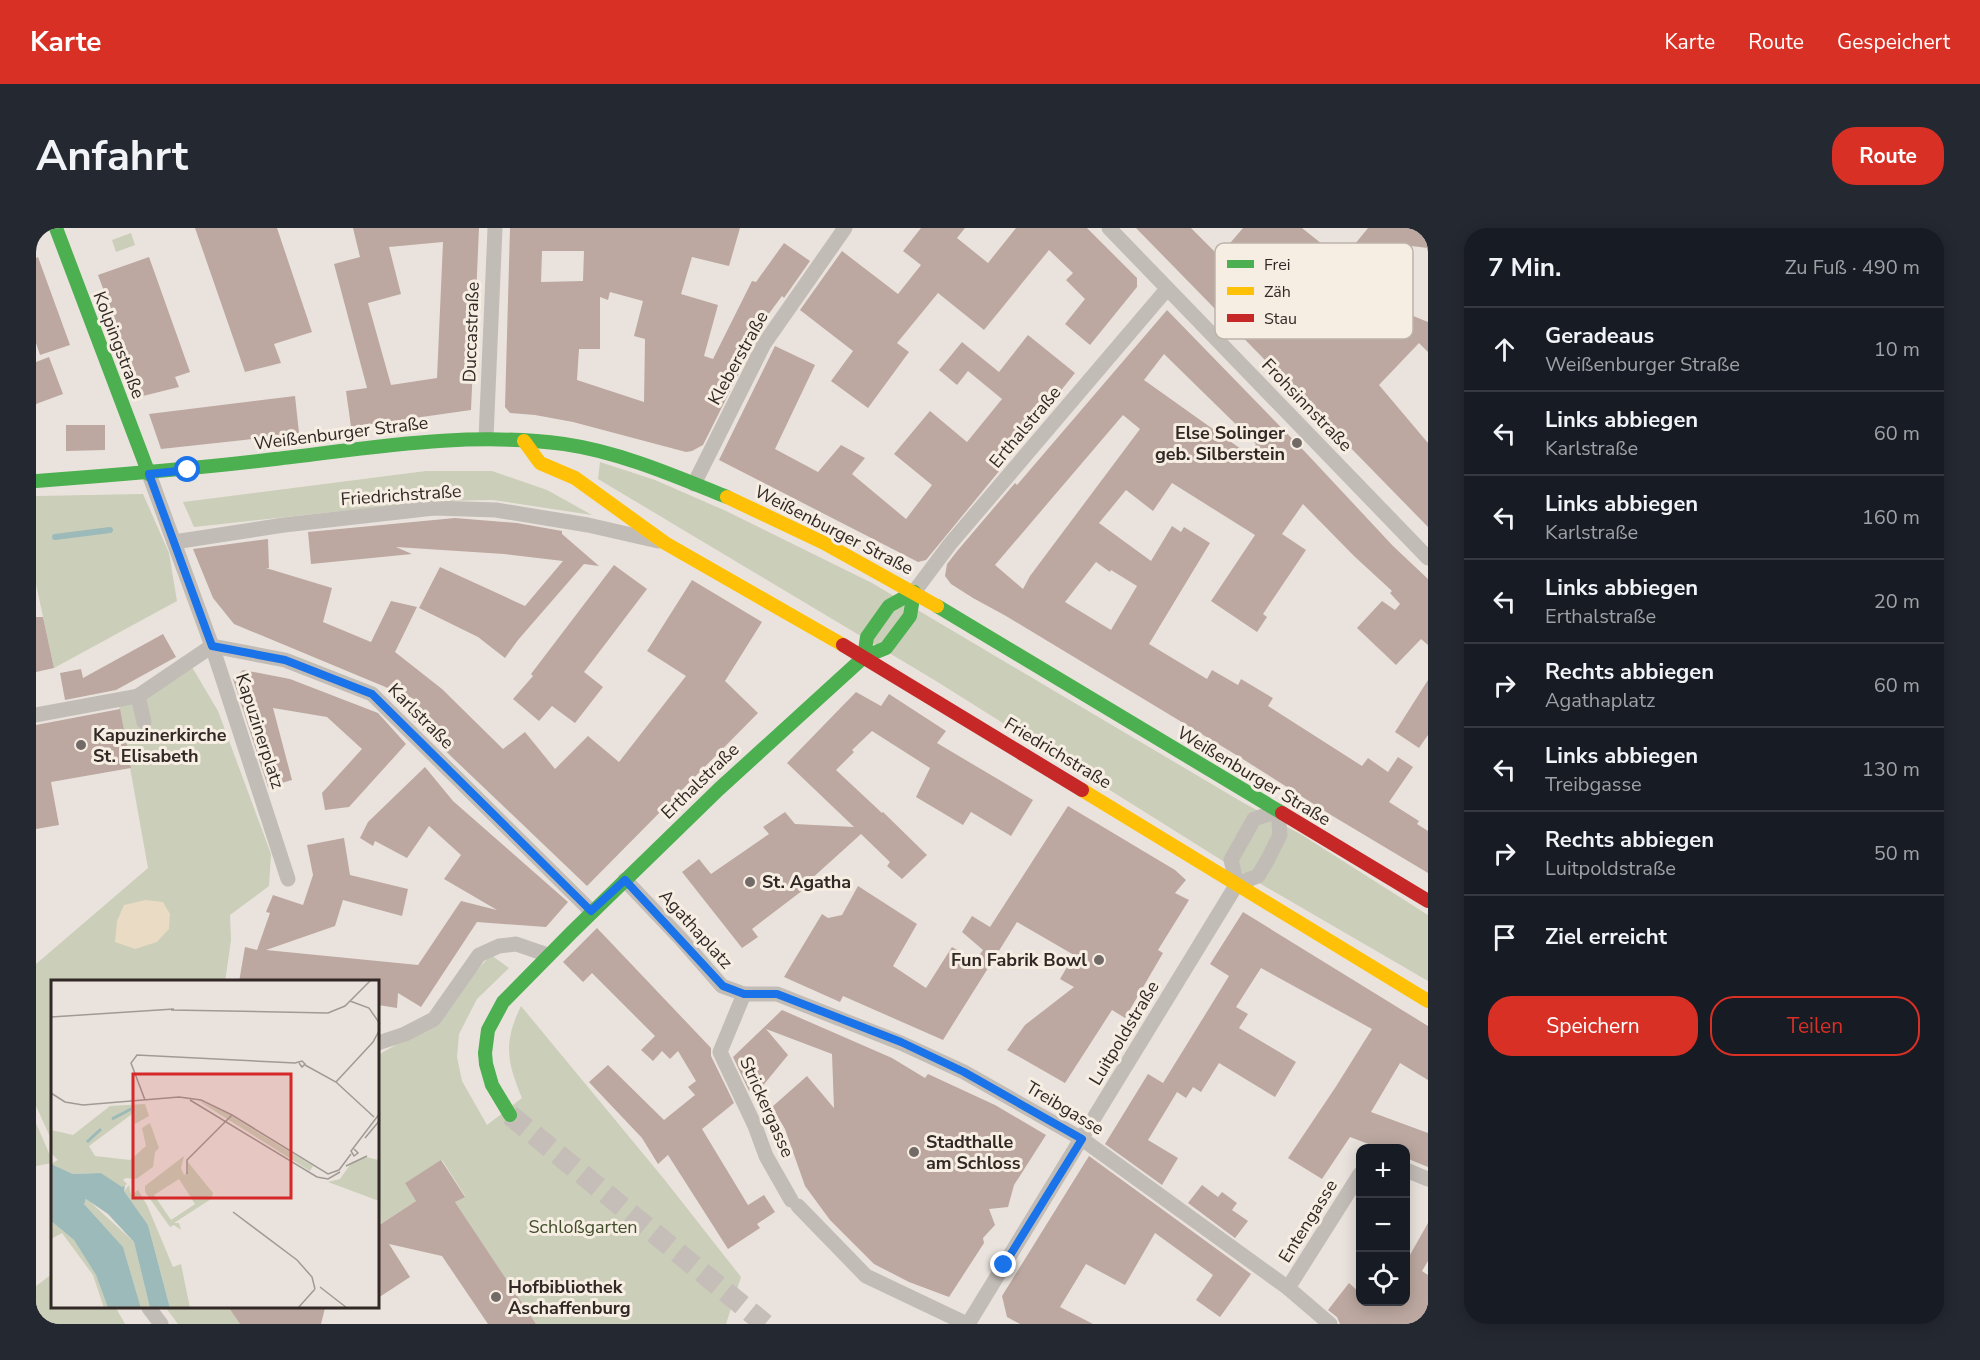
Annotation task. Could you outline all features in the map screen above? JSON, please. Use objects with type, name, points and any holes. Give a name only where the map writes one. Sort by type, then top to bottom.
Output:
[{"type":"main road","name":"Kolpingstraße","points":[[56,228],[149,474]]},
{"type":"main road","name":"Weißenburger Straße","points":[[36,481],[149,474],[444,439],[486,438],[580,447],[640,464],[694,484],[790,525],[914,592],[1428,901]]},
{"type":"main road","name":"Friedrichstraße","points":[[524,441],[540,463],[575,478],[665,543],[864,657],[1428,1002]]},
{"type":"main road","name":"Erthalstraße","points":[[864,657],[867,637],[889,606],[914,592]]},
{"type":"main road","name":"Erthalstraße","points":[[510,1115],[494,1092],[486,1073],[485,1049],[487,1032],[493,1017],[511,993],[591,911],[734,774],[864,657],[886,648],[910,616],[914,592]]},
{"type":"street","name":"Duccastraße","points":[[486,438],[495,228]]},
{"type":"street","name":"Kleberstraße","points":[[694,484],[764,344],[845,228]]},
{"type":"street","name":"Frohsinnstraße","points":[[1109,228],[1215,338]]},
{"type":"street","name":"Erthalstraße","points":[[914,592],[950,544],[1167,289]]},
{"type":"street","name":"Frohsinnstraße","points":[[1216,339],[1428,558]]},
{"type":"street","points":[[36,715],[138,696],[212,646],[149,474]]},
{"type":"street","name":"Friedrichstraße","points":[[174,542],[284,525],[434,508],[495,510],[588,525],[665,543]]},
{"type":"street","name":"Kapuzinerplatz","points":[[212,646],[288,879]]},
{"type":"street","name":"Karlstraße","points":[[212,646],[285,660],[372,694],[591,911]]},
{"type":"street","points":[[138,696],[144,722]]},
{"type":"street","points":[[1237,884],[1231,860],[1254,819],[1278,811]]},
{"type":"street","name":"Luitpoldstraße","points":[[968,1324],[1237,884],[1258,876],[1280,835],[1278,811]]},
{"type":"street","name":"Agathaplatz","points":[[625,880],[723,986],[744,994]]},
{"type":"street","points":[[380,1042],[405,1034],[434,1019],[479,955],[499,946],[516,944],[548,955]]},
{"type":"street","name":"Treibgasse","points":[[744,994],[777,994],[901,1042],[964,1072],[1082,1139],[1288,1288],[1330,1324]]},
{"type":"street","name":"Strickergasse","points":[[744,994],[720,1052],[755,1126],[765,1156],[795,1203],[866,1276],[968,1324]]},
{"type":"street","points":[[1410,1172],[1428,1179]]},
{"type":"street","name":"Entengasse","points":[[1288,1288],[1356,1180]]},
{"type":"street","points":[[150,1309],[161,1324]]},
{"type":"green space","points":[[131,233],[135,245],[116,252],[112,240]]},
{"type":"green space","points":[[600,462],[655,480],[726,511],[872,583],[1242,802],[1302,835],[1428,915],[1428,981],[1242,873],[936,681],[598,479]]},
{"type":"green space","points":[[426,471],[492,471],[547,490],[592,515],[493,500],[433,501],[194,527],[183,502]]},
{"type":"green space","points":[[143,494],[169,553],[177,601],[54,668],[36,584],[36,496]]},
{"type":"green space","points":[[189,662],[218,711],[271,854],[269,886],[230,915],[231,940],[225,980],[51,980],[51,1139],[36,1106],[36,964],[148,868],[119,706]]},
{"type":"green space","name":"Schloßgarten","points":[[491,955],[509,968],[477,999],[459,1034],[457,1057],[462,1081],[487,1125],[522,1098],[513,1074],[509,1052],[511,1031],[521,1006],[664,1179],[741,1277],[726,1324],[536,1324],[455,1202],[465,1196],[442,1160],[405,1183],[416,1201],[380,1225],[380,1054],[419,1032]]},
{"type":"green space","points":[[36,1123],[51,1158],[51,1163],[36,1166]]},
{"type":"green space","points":[[51,1275],[51,1309],[117,1309],[125,1324],[36,1324],[36,1286]]},
{"type":"green space","points":[[167,1309],[230,1309],[240,1324],[178,1324]]},
{"type":"sand","points":[[145,900],[163,902],[170,914],[169,929],[157,942],[135,949],[115,942],[117,921],[124,905]]},
{"type":"building","points":[[195,228],[277,228],[312,332],[274,344],[281,363],[245,372]]},
{"type":"building","points":[[353,228],[479,228],[471,410],[351,427],[346,391],[367,388],[334,264],[360,257]],"holes":[[[443,242],[437,378],[391,385],[368,303],[401,294],[389,247]]]},
{"type":"building","points":[[510,228],[740,228],[729,266],[692,257],[681,294],[718,305],[704,356],[713,359],[752,281],[756,282],[784,243],[810,261],[784,298],[782,296],[753,335],[757,337],[703,445],[692,451],[686,452],[573,422],[510,413],[505,407]],"holes":[[[542,251],[584,251],[583,281],[541,282]],[[610,292],[643,301],[634,336],[645,339],[644,402],[577,380],[579,349],[600,349],[600,297],[608,300]]]},
{"type":"building","points":[[921,228],[965,228],[957,238],[988,263],[1016,228],[1087,228],[1137,278],[1137,287],[1090,345],[1065,324],[1085,299],[1066,280],[1073,273],[1049,250],[984,330],[938,293],[897,343],[909,352],[868,408],[831,381],[853,351],[800,310],[842,251],[898,294],[921,265],[903,251]]},
{"type":"building","points":[[1136,228],[1191,228],[1215,252],[1215,309]]},
{"type":"building","points":[[1243,228],[1302,228],[1321,243],[1230,243]]},
{"type":"building","points":[[1368,228],[1428,228],[1428,248],[1413,246],[1413,243],[1356,243]]},
{"type":"building","points":[[38,257],[70,345],[40,355],[36,343],[36,258]]},
{"type":"building","points":[[149,257],[190,372],[175,377],[179,387],[143,396],[98,275]]},
{"type":"building","points":[[1167,310],[1393,546],[1428,579],[1428,645],[1421,639],[1396,665],[1357,628],[1382,601],[1395,610],[1400,604],[1390,593],[1392,591],[1303,504],[1282,534],[1306,550],[1263,614],[1267,617],[1257,632],[1211,601],[1255,535],[1172,483],[1153,511],[1126,490],[1099,523],[1151,561],[1172,526],[1181,532],[1184,527],[1210,543],[1149,644],[1207,679],[1212,670],[1238,685],[1241,679],[1273,698],[1268,706],[1362,766],[1368,758],[1388,772],[1398,757],[1413,767],[1389,802],[1419,821],[1417,824],[1428,831],[1428,873],[951,584],[945,576],[947,564],[1015,483],[1017,485]],"holes":[[[1164,354],[1256,444],[1248,454],[1144,380]],[[1123,415],[1140,429],[1030,576],[1023,589],[995,565]],[[1096,562],[1137,586],[1111,630],[1065,602]]]},
{"type":"building","points":[[1413,316],[1428,322],[1428,352],[1419,343],[1379,385],[1428,443],[1428,527],[1244,339],[1413,339]]},
{"type":"building","points":[[1028,335],[1075,373],[926,560],[918,562],[719,460],[775,346],[815,365],[775,449],[818,472],[841,445],[865,458],[852,474],[906,519],[932,485],[894,454],[930,411],[967,442],[1002,399],[968,371],[957,385],[939,370],[962,342],[999,372]]},
{"type":"building","points":[[49,357],[63,394],[36,404],[36,362]]},
{"type":"building","points":[[295,396],[299,433],[244,440],[161,449],[149,414]]},
{"type":"building","points":[[66,425],[105,425],[105,450],[66,451]]},
{"type":"building","points":[[455,518],[517,523],[562,531],[562,534],[599,566],[584,564],[505,658],[478,637],[419,608],[440,567],[525,606],[563,561],[504,554],[396,547],[412,554],[311,564],[308,532]]},
{"type":"building","points":[[268,539],[269,568],[266,568],[332,588],[323,622],[371,642],[391,601],[417,607],[395,652],[442,689],[503,749],[525,732],[555,769],[588,736],[619,762],[686,676],[647,651],[692,580],[762,622],[725,681],[758,713],[587,886],[412,719],[419,701],[234,624],[213,598],[193,549]]},
{"type":"building","points":[[614,565],[647,589],[584,672],[603,687],[575,723],[552,706],[539,721],[513,699],[533,676],[531,674]]},
{"type":"building","points":[[36,617],[43,617],[54,668],[36,672]]},
{"type":"building","points":[[163,634],[176,657],[116,690],[65,700],[60,673],[81,669],[83,678]]},
{"type":"building","points":[[243,670],[290,679],[378,713],[406,744],[349,807],[325,810],[322,793],[362,749],[327,717],[273,708],[292,780],[268,787],[233,679]]},
{"type":"building","points":[[1428,680],[1428,735],[1419,748],[1395,732]]},
{"type":"building","points":[[856,692],[881,706],[889,694],[946,731],[937,743],[1033,800],[1011,836],[971,812],[963,825],[916,797],[930,768],[872,731],[852,750],[854,752],[836,770],[927,855],[902,879],[887,866],[890,862],[861,834],[809,881],[811,884],[752,929],[758,937],[742,948],[682,872],[699,859],[711,874],[769,834],[763,827],[785,812],[795,824],[854,827],[787,763]]},
{"type":"building","name":"Kapuzinerkirche St. Elisabeth","points":[[120,709],[131,768],[51,782],[59,825],[36,829],[36,725]]},
{"type":"building","points":[[425,767],[453,801],[568,902],[546,927],[477,922],[421,1007],[398,993],[397,1008],[380,1005],[380,980],[239,980],[245,947],[257,950],[270,913],[266,912],[273,895],[303,905],[313,875],[307,845],[344,838],[350,875],[408,889],[402,916],[343,900],[335,926],[266,950],[418,965],[461,901],[497,910],[444,879],[461,855],[429,826],[407,858],[375,841],[373,846],[360,838],[368,822]]},
{"type":"building","points":[[1068,806],[1175,870],[1186,880],[1175,893],[1189,900],[1158,950],[1163,953],[1125,1018],[1112,1010],[1065,1083],[1007,1050],[1025,1025],[1074,987],[1060,979],[1074,955],[1017,922],[943,1040],[843,996],[840,1002],[784,977],[822,914],[828,918],[842,915],[858,886],[917,924],[893,966],[926,988],[952,947],[975,961],[983,950],[962,932],[972,916],[990,927]]},
{"type":"building","points":[[1243,912],[1428,1026],[1428,1080],[1400,1063],[1371,1112],[1428,1133],[1428,1167],[1410,1160],[1410,1144],[1369,1144],[1350,1137],[1322,1179],[1288,1158],[1372,1029],[1261,968],[1236,1007],[1248,1014],[1239,1028],[1296,1062],[1275,1097],[1219,1063],[1201,1092],[1193,1087],[1186,1098],[1177,1092],[1148,1140],[1178,1158],[1162,1185],[1105,1144],[1148,1074],[1163,1083],[1229,976],[1210,964]]},
{"type":"building","points":[[597,928],[711,1048],[711,1056],[734,1103],[702,1129],[748,1205],[764,1195],[775,1212],[757,1224],[760,1228],[728,1249],[668,1155],[658,1164],[642,1138],[589,1082],[608,1065],[664,1120],[695,1095],[688,1087],[696,1081],[678,1051],[670,1059],[662,1051],[653,1061],[641,1050],[655,1036],[592,973],[583,982],[563,962]]},
{"type":"building","name":"Stadthalle am Schloss","points":[[782,1010],[892,1058],[925,1078],[928,1074],[995,1105],[1046,1135],[1014,1185],[1008,1207],[989,1209],[995,1225],[983,1238],[984,1243],[949,1297],[909,1282],[874,1264],[830,1220],[805,1186],[785,1129],[772,1107],[807,1076],[834,1108],[832,1054],[766,1029],[788,1055],[761,1088],[758,1083],[749,1091],[733,1057]]},
{"type":"building","points":[[1089,1156],[1251,1274],[1220,1317],[1196,1300],[1213,1275],[1155,1233],[1125,1285],[1086,1264],[1060,1307],[1093,1324],[1020,1324],[1007,1317],[1002,1296]]},
{"type":"building","points":[[441,1160],[465,1197],[455,1202],[536,1324],[488,1324],[442,1256],[389,1244],[410,1277],[380,1297],[380,1225],[416,1201],[405,1183]]},
{"type":"building","points":[[1202,1185],[1218,1197],[1222,1192],[1237,1203],[1232,1210],[1248,1221],[1235,1238],[1188,1203]]},
{"type":"building","points":[[1428,1223],[1428,1261],[1422,1271],[1428,1275],[1428,1324],[1340,1324],[1337,1317],[1328,1310],[1349,1283],[1356,1289],[1356,1306],[1410,1306],[1410,1255]]},
{"type":"building","points":[[230,1309],[325,1309],[321,1324],[240,1324]]},
{"type":"waterway","points":[[55,537],[110,530]]},
{"type":"tunnel","points":[[510,1115],[765,1324]]},
{"type":"traffic: fast","points":[[56,228],[149,474]]},
{"type":"traffic: fast","points":[[36,481],[215,466],[419,442],[491,439],[564,444],[606,453],[727,497]]},
{"type":"traffic: fast","points":[[864,657],[867,637],[889,606],[914,592]]},
{"type":"traffic: fast","points":[[510,1115],[492,1085],[485,1053],[488,1030],[503,1002],[719,789],[864,657],[886,648],[910,616],[914,592]]},
{"type":"traffic: fast","points":[[937,606],[1282,813]]},
{"type":"traffic: slow","points":[[524,441],[540,463],[575,478],[665,543],[843,645]]},
{"type":"traffic: slow","points":[[727,497],[824,543],[937,606]]},
{"type":"traffic: slow","points":[[1082,790],[1428,1001]]},
{"type":"traffic: jam","points":[[843,645],[1082,790]]},
{"type":"traffic: jam","points":[[1282,813],[1428,901]]},
{"type":"place","name":"Else Solinger geb. Silberstein","points":[[1297,443]]},
{"type":"place","name":"Kapuzinerkirche St. Elisabeth","points":[[81,745]]},
{"type":"place","name":"St. Agatha","points":[[750,882]]},
{"type":"place","name":"Fun Fabrik Bowl","points":[[1099,960]]},
{"type":"place","name":"Stadthalle am Schloss","points":[[914,1152]]},
{"type":"place","name":"Hofbibliothek Aschaffenburg","points":[[496,1297]]},
{"type":"route","points":[[188,470],[149,474],[212,646],[285,660],[372,694],[591,911],[625,880],[723,986],[744,994],[777,994],[901,1042],[964,1072],[1082,1139],[1004,1265]]}]
